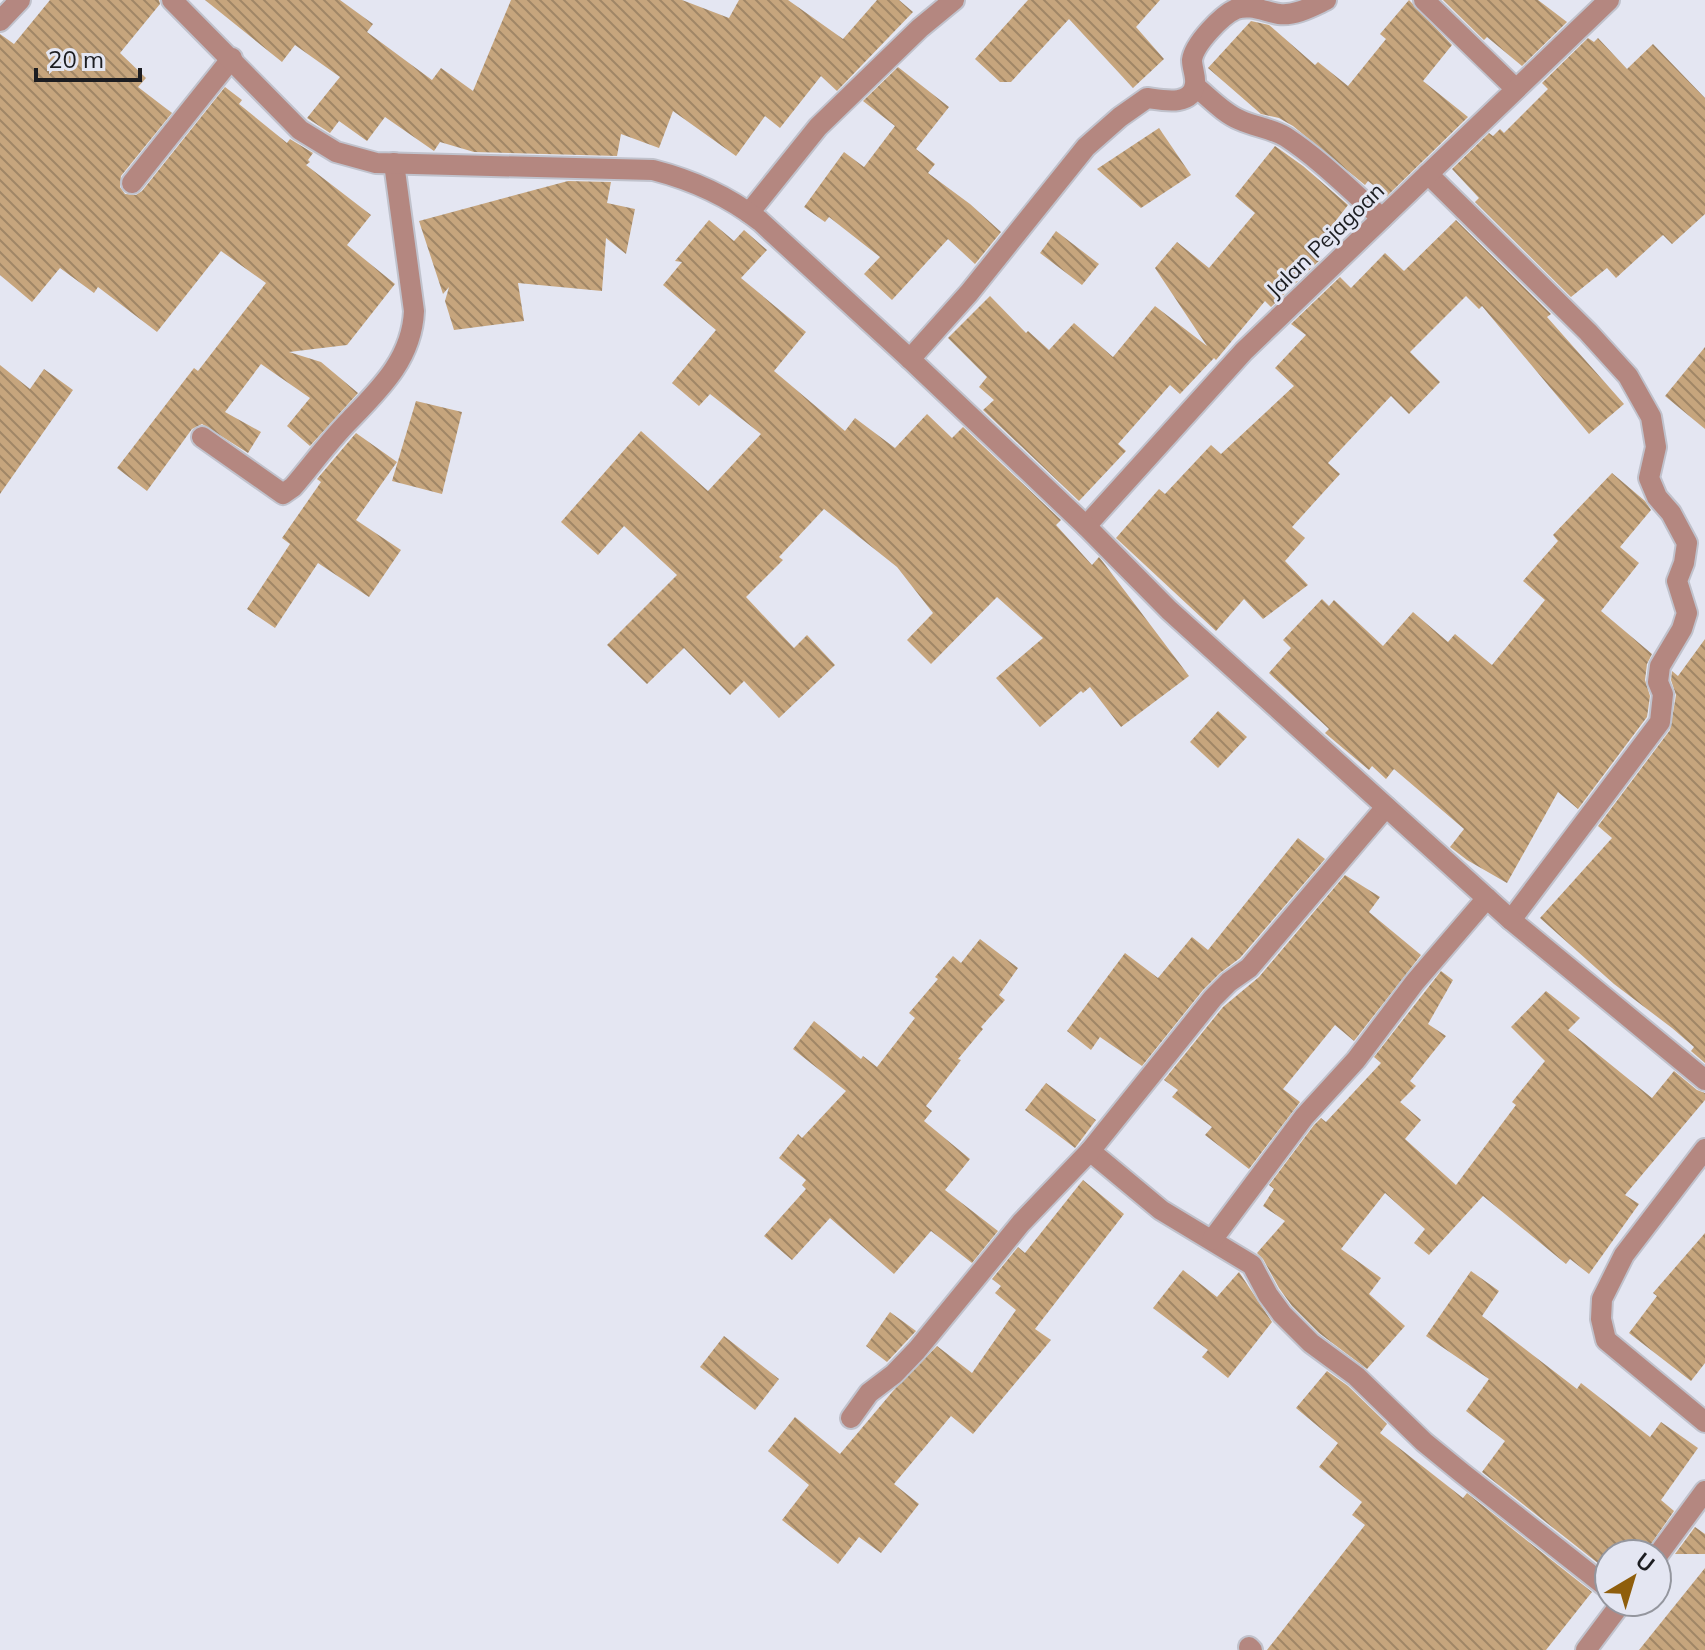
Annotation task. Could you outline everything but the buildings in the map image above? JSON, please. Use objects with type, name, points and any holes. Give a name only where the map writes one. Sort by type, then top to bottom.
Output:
[{"type":"street","points":[[0,21],[20,0]]},
{"type":"street","points":[[749,213],[818,127],[920,28],[954,0]]},
{"type":"street","points":[[910,359],[969,293],[1086,147],[1147,98],[1179,101],[1190,95],[1195,86],[1192,61],[1206,34],[1235,10],[1250,7],[1290,15],[1326,0]]},
{"type":"street","points":[[1424,0],[1516,89]]},
{"type":"street","points":[[176,1],[300,130],[336,152],[376,163],[653,170],[694,183],[733,201],[910,359],[1086,526],[1169,610],[1386,807],[1511,920],[1705,1080]]},
{"type":"street","name":"Jalan Pejagoan","points":[[1086,526],[1244,351],[1516,89],[1601,2]]},
{"type":"street","points":[[132,183],[232,58]]},
{"type":"street","points":[[1195,86],[1235,118],[1285,136],[1382,218]]},
{"type":"street","points":[[202,437],[283,494],[293,487],[349,420],[388,380],[413,330],[414,311],[394,163]]},
{"type":"street","points":[[1428,174],[1628,376],[1651,417],[1656,447],[1649,478],[1657,497],[1671,513],[1687,543],[1677,581],[1687,613],[1682,629],[1660,666],[1658,682],[1663,694],[1660,722],[1511,920]]},
{"type":"street","points":[[851,1418],[869,1393],[894,1374],[917,1350],[1021,1223],[1090,1151],[1213,998],[1249,968],[1386,807]]},
{"type":"street","points":[[1212,1240],[1304,1117],[1356,1060],[1415,982],[1487,898]]},
{"type":"street","points":[[1705,1149],[1624,1255],[1602,1299],[1601,1319],[1606,1340],[1705,1422]]},
{"type":"street","points":[[1090,1151],[1161,1210],[1252,1265],[1282,1314],[1311,1343],[1356,1376],[1424,1442],[1593,1576]]},
{"type":"street","points":[[1670,1538],[1705,1491]]},
{"type":"street","points":[[1586,1650],[1610,1618]]}]
